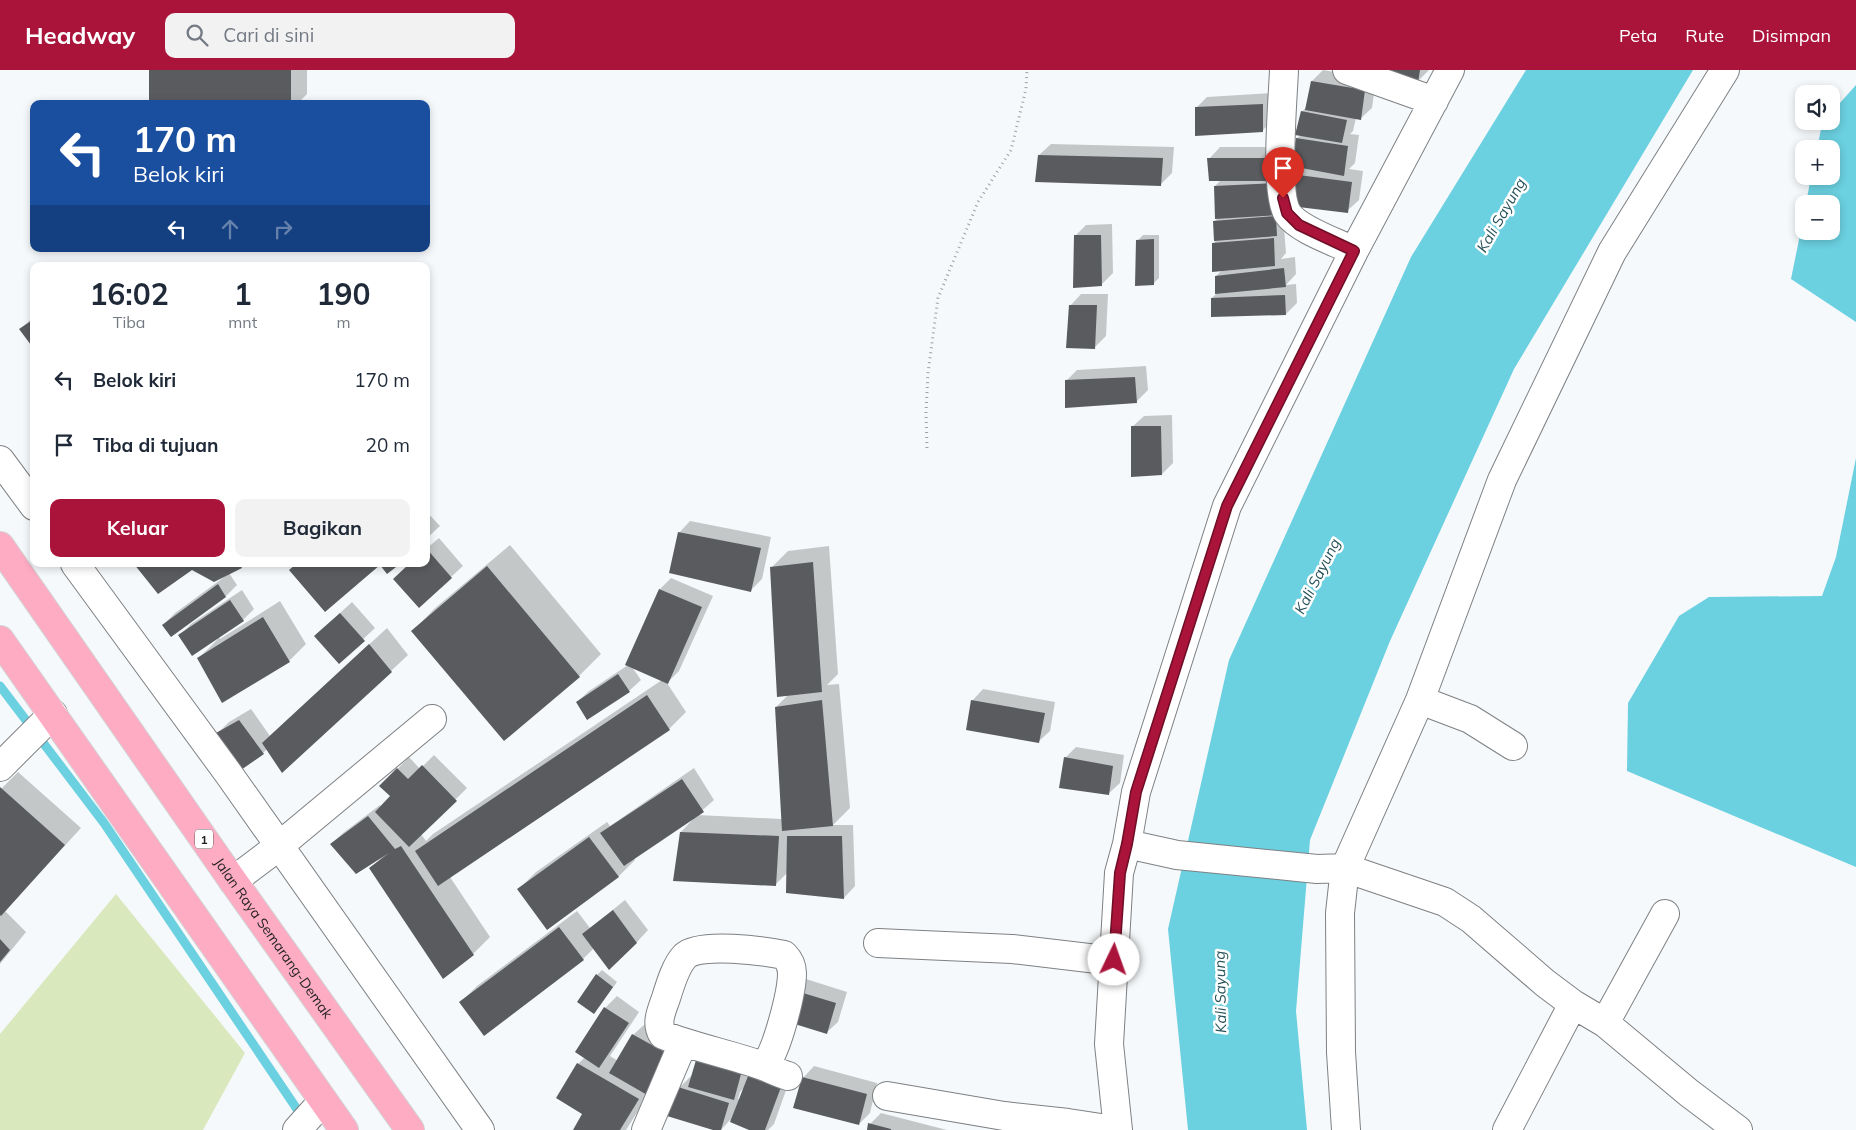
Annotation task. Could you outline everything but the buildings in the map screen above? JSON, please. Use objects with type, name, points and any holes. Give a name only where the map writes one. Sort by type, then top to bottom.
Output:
[{"type":"highway","name":"Jalan Raya Semarang-Demak","points":[[0,546],[253,866],[410,1130]]},
{"type":"highway","points":[[0,640],[53,714],[307,1119],[344,1130]]},
{"type":"street","points":[[1284,70],[1280,147],[1283,198],[1287,213],[1299,225],[1354,251]]},
{"type":"street","points":[[1347,70],[1434,101]]},
{"type":"street","points":[[887,1096],[1081,1128],[1116,1130],[1109,1044],[1120,873],[1136,792],[1227,506],[1354,251],[1450,70]]},
{"type":"street","points":[[1346,1130],[1341,1052],[1340,933],[1340,913],[1345,868],[1420,700],[1502,480],[1608,261],[1725,70]]},
{"type":"street","points":[[0,460],[30,501]]},
{"type":"street","points":[[78,567],[253,866],[480,1130]]},
{"type":"street","points":[[1420,700],[1470,719],[1512,746]]},
{"type":"street","points":[[0,768],[53,714]]},
{"type":"street","points":[[253,866],[432,719]]},
{"type":"street","points":[[1127,844],[1177,855],[1317,869],[1345,868],[1445,902],[1471,919],[1545,983],[1573,1004],[1605,1022],[1689,1093],[1738,1130]]},
{"type":"street","points":[[1605,1022],[1665,914]]},
{"type":"street","points":[[878,943],[1012,949],[1114,960]]},
{"type":"street","points":[[710,948],[784,955],[790,963],[792,971],[791,986],[773,1051],[776,1071],[684,1043],[663,1035],[659,1022],[668,990],[685,956],[694,950],[710,948]]},
{"type":"street","points":[[1508,1130],[1573,1004]]},
{"type":"street","points":[[646,1130],[684,1043]]},
{"type":"path","points":[[927,448],[928,373],[938,298],[978,202],[1011,150],[1026,90],[1027,70]]},
{"type":"green space","points":[[116,894],[245,1053],[203,1130],[0,1130],[0,1034]]},
{"type":"water","name":"Kali Sayung","points":[[1526,70],[1693,70],[1514,369],[1390,641],[1310,840],[1296,1011],[1307,1130],[1188,1130],[1168,929],[1229,660],[1411,257]]},
{"type":"water","points":[[1856,85],[1856,322],[1791,279],[1799,240],[1840,240],[1840,195],[1808,195],[1809,185],[1840,185],[1840,140],[1819,140],[1821,130],[1840,130],[1840,103]]},
{"type":"water","points":[[1856,458],[1856,867],[1627,771],[1628,703],[1679,616],[1709,597],[1822,596],[1836,557]]},
{"type":"waterway","points":[[0,686],[104,823],[303,1118]]},
{"type":"route","points":[[1114,960],[1120,873],[1136,792],[1227,506],[1354,251],[1299,225],[1287,213],[1283,198]]}]
